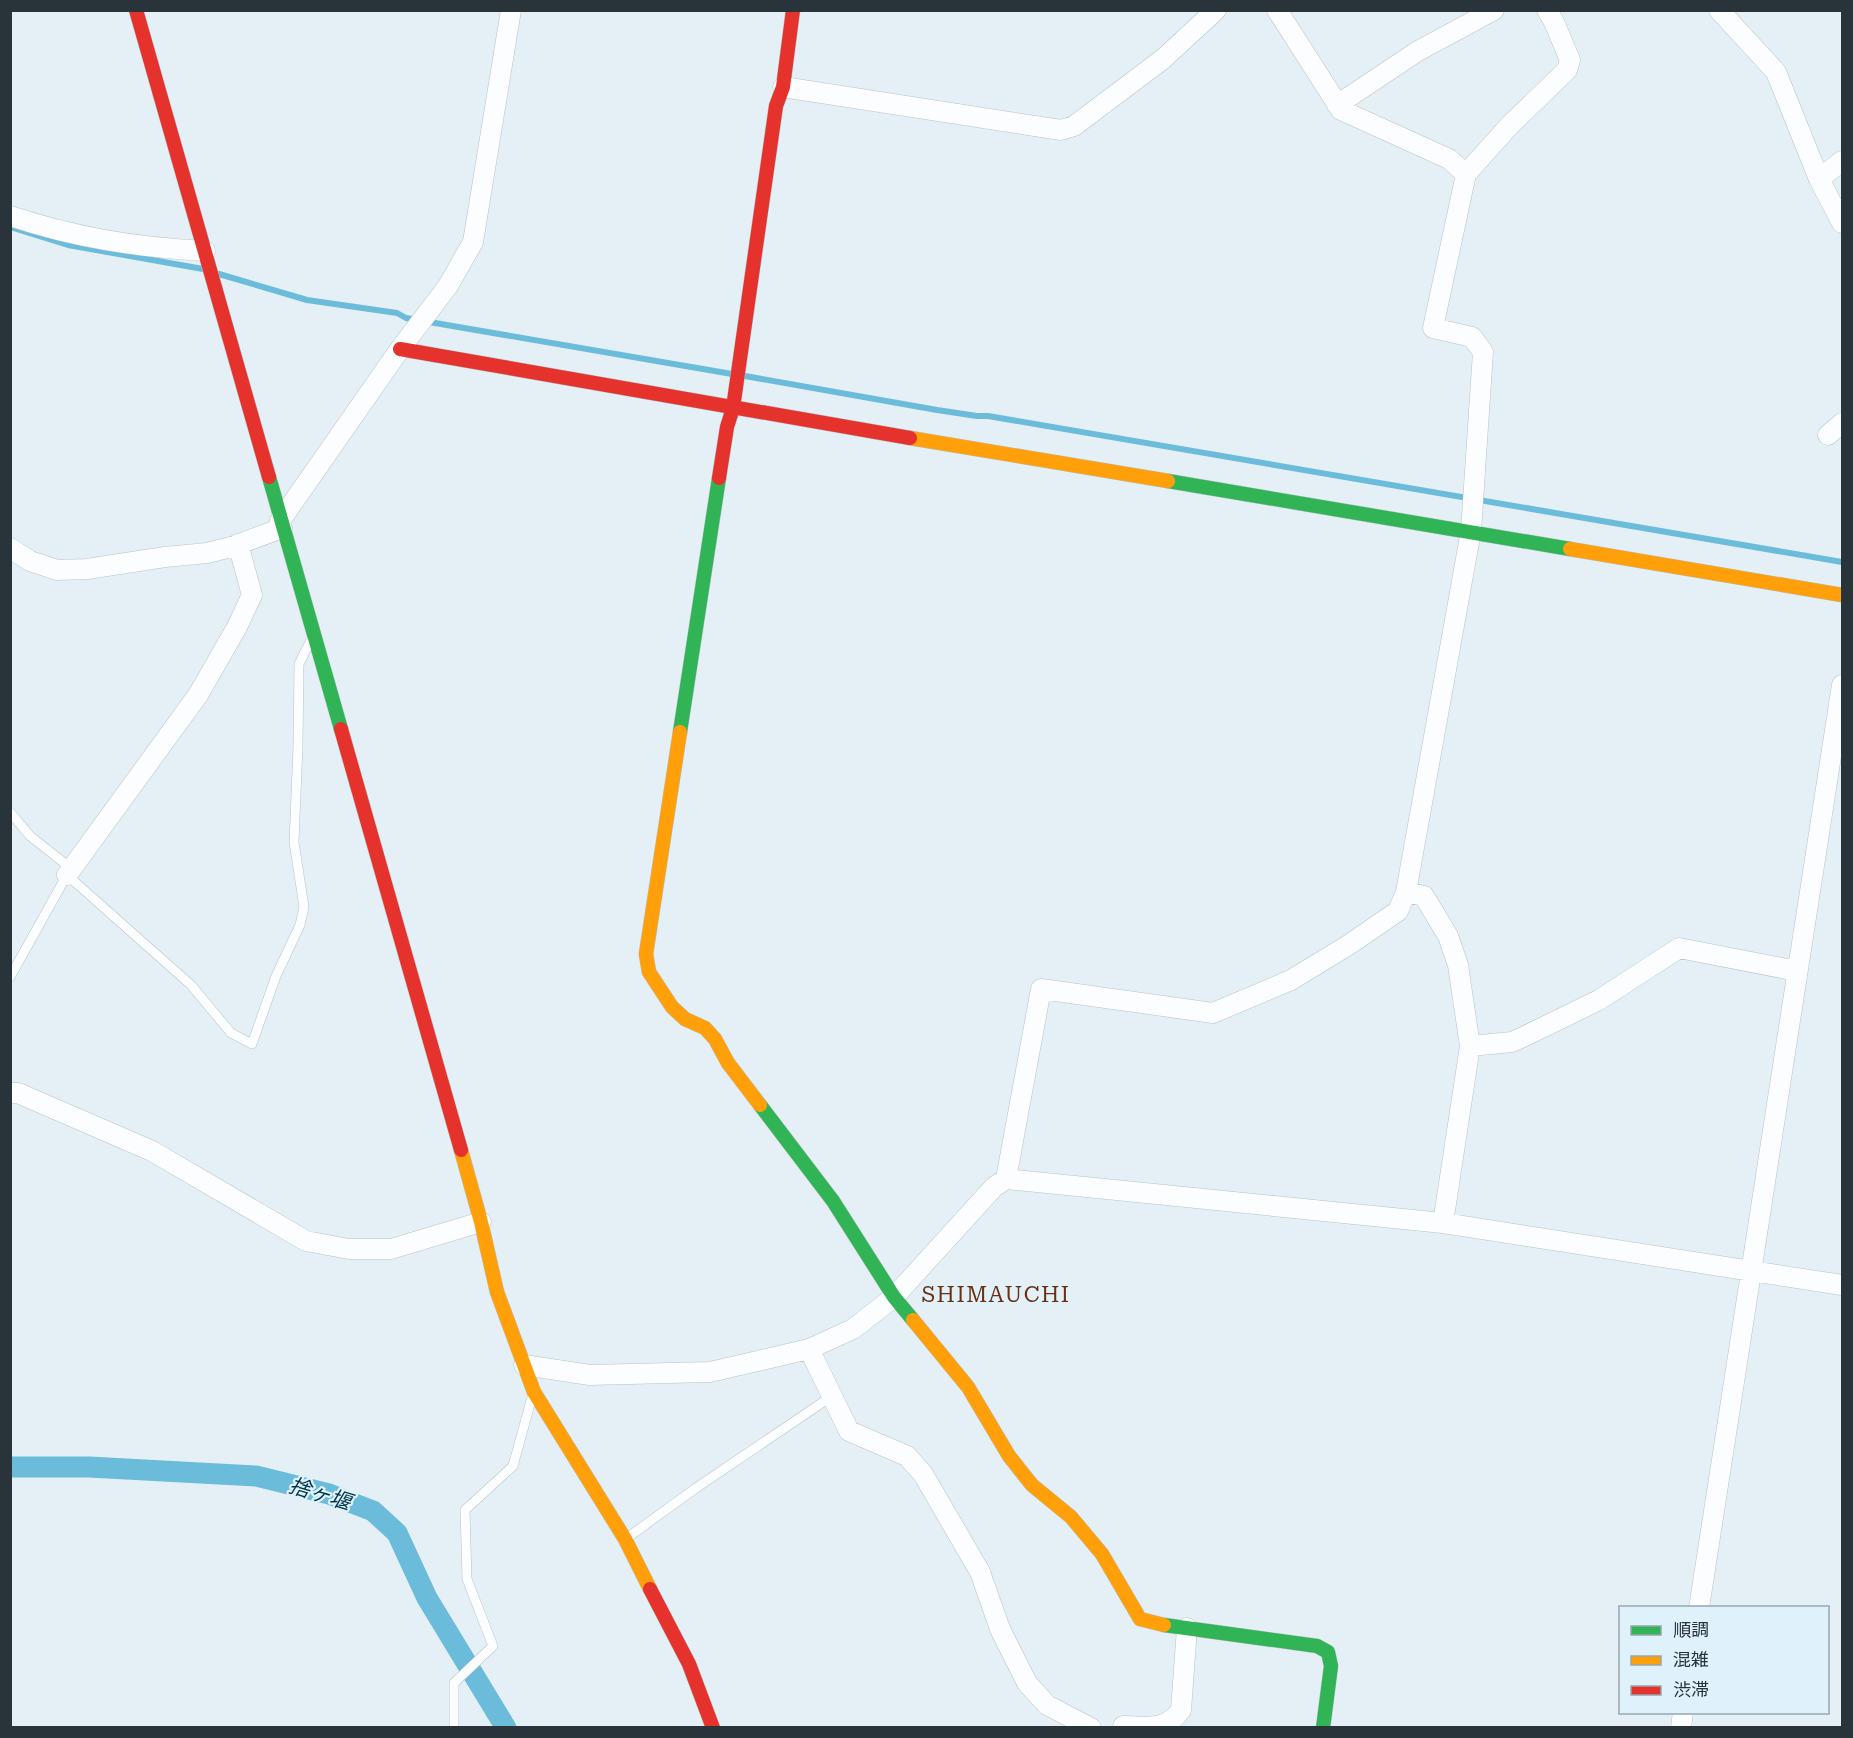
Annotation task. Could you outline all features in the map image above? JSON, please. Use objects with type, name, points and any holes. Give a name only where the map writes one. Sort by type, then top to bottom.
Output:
[{"type":"street","points":[[136,10],[481,1222],[497,1292],[534,1392],[625,1539],[689,1664],[713,1728]]},
{"type":"street","points":[[10,548],[30,561],[57,570],[87,569],[207,553],[238,544],[281,524],[400,349],[448,286],[473,242],[511,10]]},
{"type":"street","points":[[793,10],[783,87],[776,106],[733,408],[727,427],[646,954],[649,972],[672,1007],[685,1019],[705,1028],[715,1039],[728,1063],[833,1200],[894,1297],[968,1387],[1009,1456],[1027,1478],[1071,1517],[1102,1554],[1140,1619],[1187,1628],[1317,1646],[1328,1652],[1331,1666],[1323,1728]]},
{"type":"street","points":[[783,87],[1061,130],[1074,126],[1163,59],[1216,10]]},
{"type":"street","points":[[1277,10],[1341,110],[1449,159],[1466,174]]},
{"type":"street","points":[[1337,105],[1418,51],[1494,10]]},
{"type":"street","points":[[1719,10],[1776,72],[1819,179],[1842,223]]},
{"type":"street","points":[[1006,1179],[1041,989],[1213,1013],[1291,980],[1398,911],[1406,892],[1471,531],[1483,352],[1472,337],[1433,328],[1466,174],[1510,124],[1567,70],[1570,60],[1557,14]]},
{"type":"street","points":[[1819,179],[1842,161]]},
{"type":"street","points":[[10,216],[87,238],[150,248],[205,251]]},
{"type":"street","points":[[400,349],[733,408],[1842,595]]},
{"type":"street","points":[[69,872],[198,695],[237,627],[252,595],[238,544]]},
{"type":"street","points":[[1699,1606],[1842,686]]},
{"type":"street","points":[[1406,892],[1424,896],[1448,936],[1458,965],[1470,1046],[1443,1223]]},
{"type":"street","points":[[1470,1046],[1512,1042],[1599,1000],[1679,948],[1797,971]]},
{"type":"street","points":[[13,1090],[152,1151],[306,1241],[349,1249],[391,1249],[481,1222]]},
{"type":"street","points":[[524,1365],[590,1375],[710,1372],[809,1349],[853,1329],[894,1297],[994,1187],[1006,1179],[1443,1223],[1842,1285]]},
{"type":"street","points":[[809,1349],[849,1431],[907,1456],[923,1474],[980,1572],[1000,1629],[1027,1683],[1047,1706],[1091,1728]]},
{"type":"street","points":[[1123,1728],[1123,1726],[1162,1726],[1173,1721],[1181,1710],[1187,1628]]},
{"type":"lane","points":[[10,812],[30,836],[192,985],[231,1033],[252,1044],[276,976],[300,925],[304,907],[294,842],[299,664],[313,636]]},
{"type":"lane","points":[[10,977],[69,872]]},
{"type":"lane","points":[[454,1728],[454,1683],[493,1646],[467,1579],[465,1510],[513,1466],[534,1392]]},
{"type":"lane","points":[[625,1539],[832,1396]]},
{"type":"waterway","points":[[10,227],[68,245],[203,269]]},
{"type":"waterway","points":[[219,274],[307,300],[397,313],[406,318],[732,374]]},
{"type":"waterway","points":[[745,376],[1842,562]]},
{"type":"waterway","name":"捨ヶ堰","points":[[10,1467],[89,1467],[256,1476],[329,1494],[373,1511],[397,1533],[427,1598],[506,1728]]},
{"type":"traffic: fast","points":[[269,477],[341,729]]},
{"type":"traffic: fast","points":[[680,732],[719,478]]},
{"type":"traffic: fast","points":[[1168,481],[1570,549]]},
{"type":"traffic: fast","points":[[760,1105],[833,1201],[894,1297],[913,1320]]},
{"type":"traffic: fast","points":[[1164,1625],[1317,1646],[1328,1652],[1331,1666],[1323,1728]]},
{"type":"traffic: slow","points":[[910,438],[1168,481]]},
{"type":"traffic: slow","points":[[1570,549],[1842,595]]},
{"type":"traffic: slow","points":[[680,732],[646,954],[649,972],[672,1007],[685,1019],[705,1028],[715,1039],[728,1063],[760,1105]]},
{"type":"traffic: slow","points":[[461,1150],[497,1292],[534,1392],[625,1539],[650,1589]]},
{"type":"traffic: slow","points":[[913,1320],[968,1387],[1009,1456],[1032,1485],[1071,1517],[1102,1554],[1140,1619],[1164,1625]]},
{"type":"traffic: jam","points":[[136,10],[269,477]]},
{"type":"traffic: jam","points":[[719,478],[727,427],[733,408],[776,106],[783,87],[793,10]]},
{"type":"traffic: jam","points":[[400,349],[910,438]]},
{"type":"traffic: jam","points":[[341,729],[461,1150]]},
{"type":"traffic: jam","points":[[650,1589],[689,1664],[713,1728]]},
{"type":"district","name":"SHIMAUCHI","points":[[996,1294]]}]
